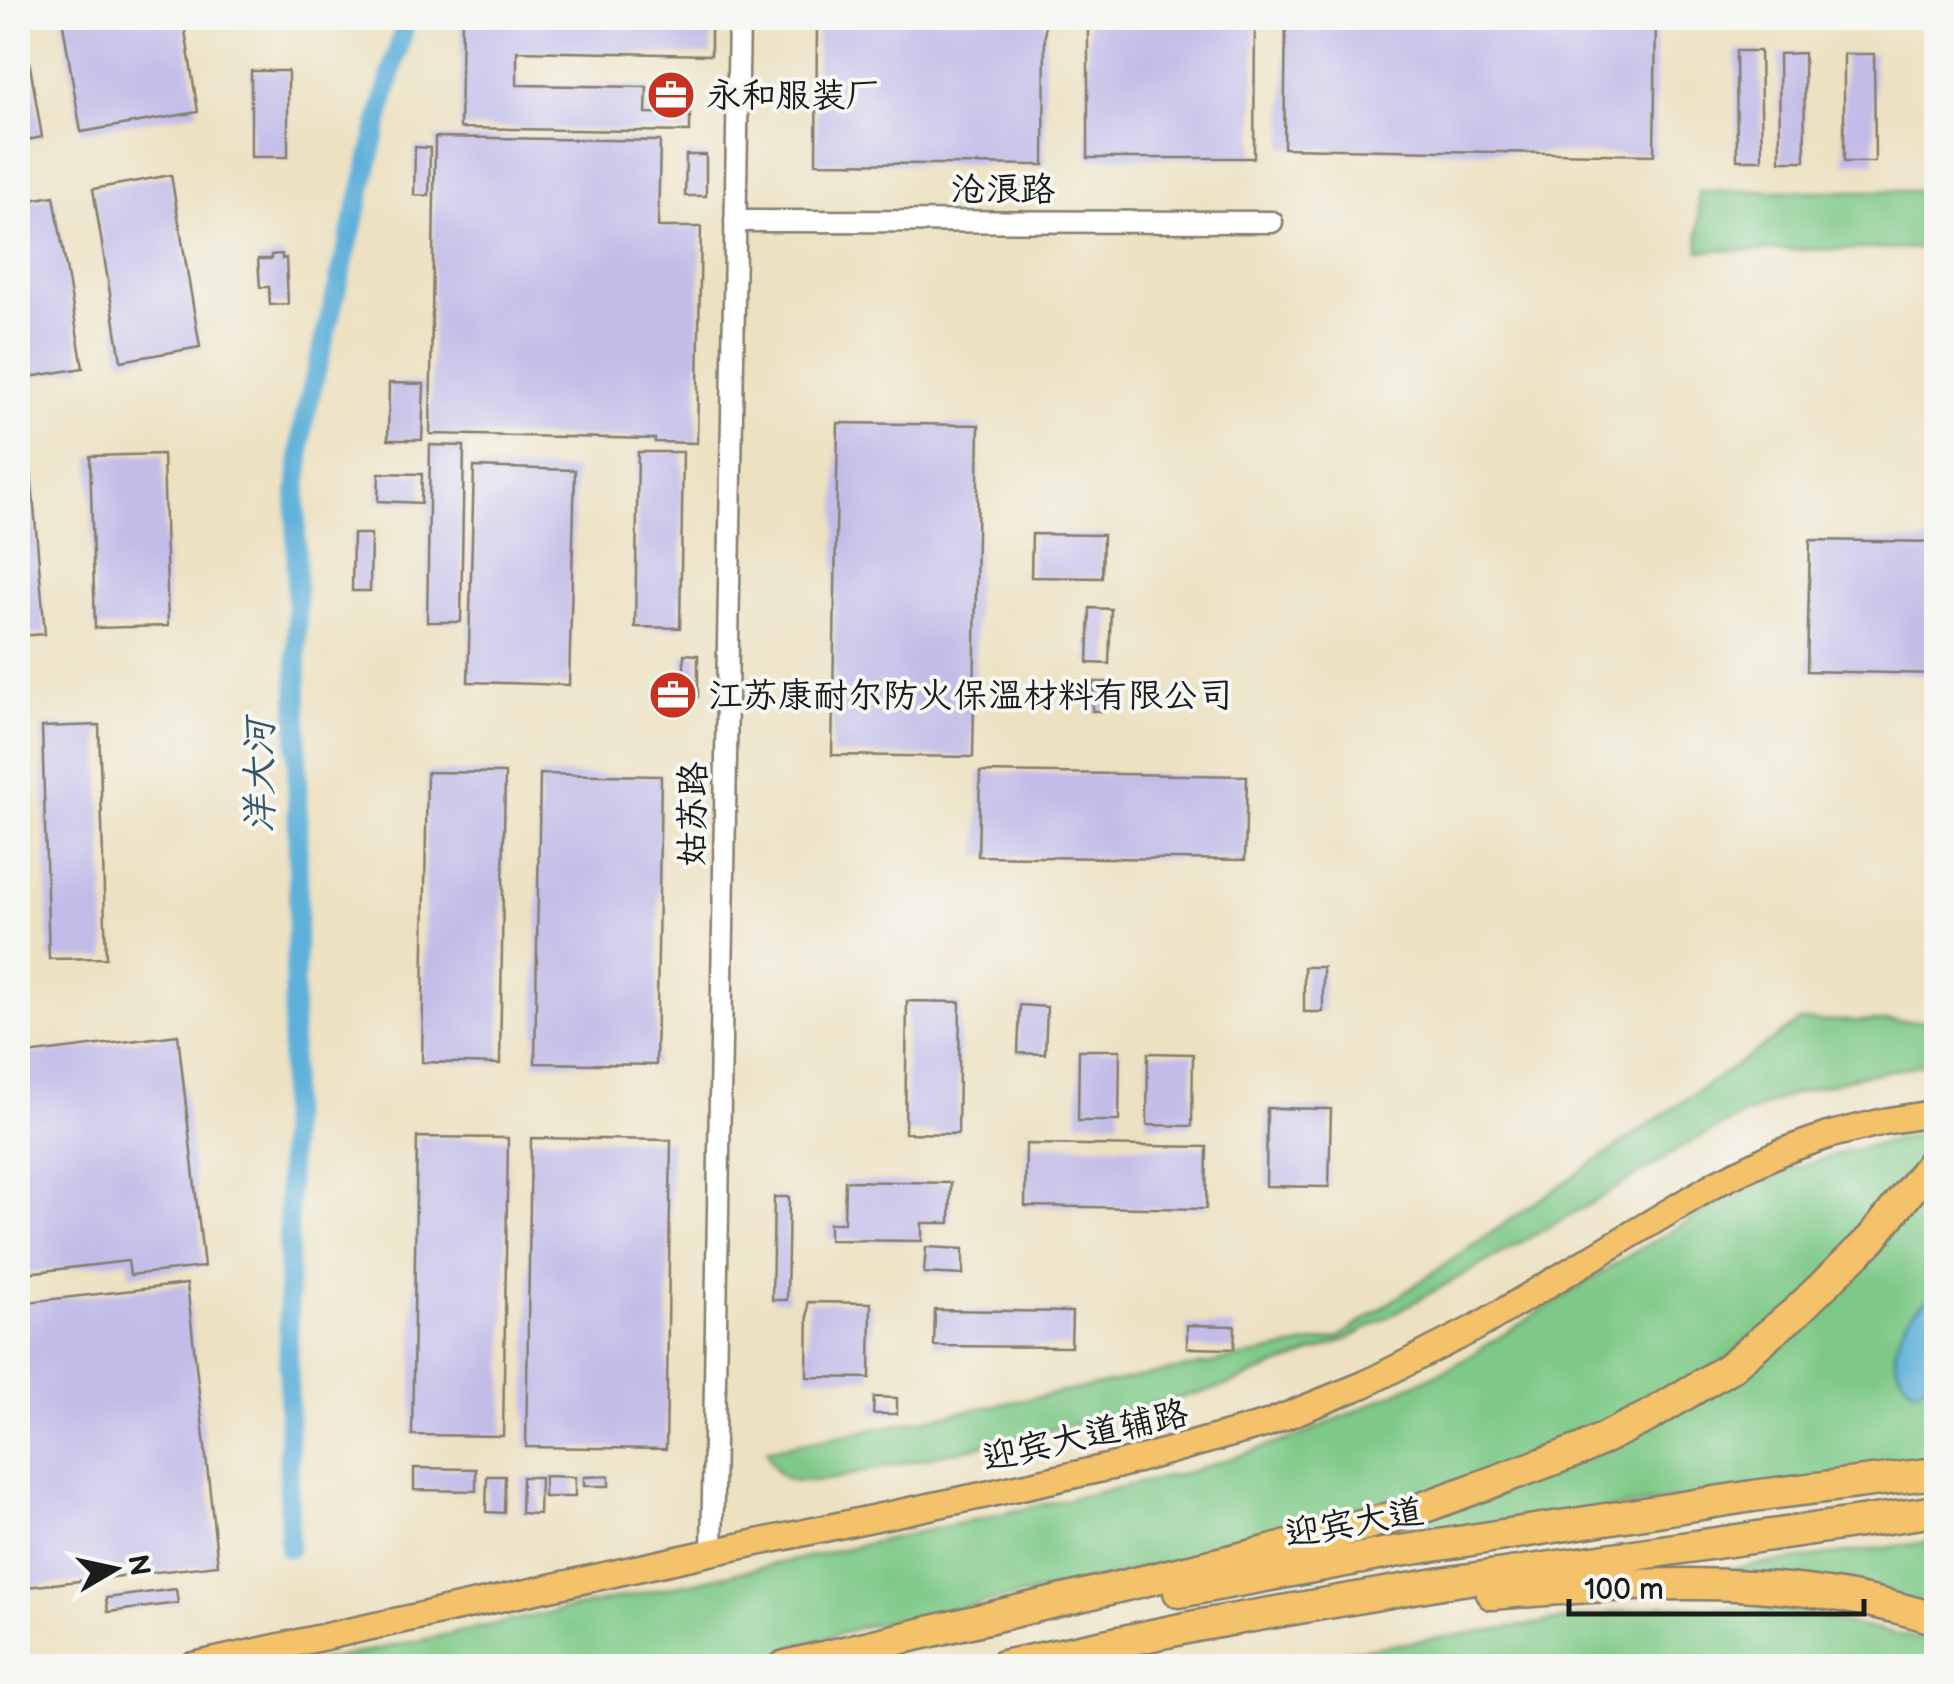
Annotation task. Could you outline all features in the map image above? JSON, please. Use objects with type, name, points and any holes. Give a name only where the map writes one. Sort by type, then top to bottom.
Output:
[{"type":"highway","points":[[787,1666],[1270,1551],[1411,1512],[1582,1449],[1729,1368],[1797,1311],[1872,1238],[1936,1158]]},
{"type":"highway","name":"迎宾大道","points":[[787,1666],[1394,1552],[1734,1499],[1936,1473]]},
{"type":"highway","points":[[1003,1666],[1196,1626],[1442,1583],[1936,1512]]},
{"type":"highway","points":[[1196,1626],[1491,1594],[1650,1583],[1768,1585],[1816,1591],[1891,1604],[1936,1619]]},
{"type":"main road","name":"迎宾大道辅路","points":[[192,1666],[1099,1469],[1266,1424],[1365,1384],[1477,1327],[1717,1183],[1781,1152],[1848,1130],[1936,1113]]},
{"type":"street","name":"姑苏路","points":[[712,1552],[739,18]]},
{"type":"street","name":"沧浪路","points":[[735,220],[1272,222]]},
{"type":"green space","points":[[1699,191],[1936,191],[1936,248],[1699,251]]},
{"type":"green space","points":[[1800,1021],[1936,1021],[1936,1062],[1860,1076],[1790,1095],[1746,1114],[1348,1339],[1222,1387],[828,1480],[789,1479],[771,1462],[767,1450],[1338,1338]]},
{"type":"green space","points":[[1936,1134],[1936,1467],[1390,1537],[1340,1525],[1054,1589],[860,1627],[774,1655],[719,1666],[298,1666],[1189,1472],[1302,1435],[1452,1367],[1641,1248],[1790,1169],[1847,1151]]},
{"type":"green space","points":[[1936,1541],[1936,1613],[1717,1570]]},
{"type":"green space","points":[[1664,1605],[1790,1611],[1928,1641],[1936,1644],[1936,1666],[1249,1666]]},
{"type":"water","points":[[1936,1296],[1936,1373],[1914,1390],[1898,1369],[1896,1345],[1914,1311]]},
{"type":"building","points":[[18,18],[22,18],[42,137],[18,142]]},
{"type":"building","points":[[62,18],[183,18],[198,112],[81,132]]},
{"type":"building","points":[[462,18],[711,18],[711,55],[517,51],[517,85],[647,87],[646,113],[690,114],[690,132],[460,128]]},
{"type":"building","points":[[817,18],[1045,18],[1044,165],[816,163]]},
{"type":"building","points":[[1088,18],[1255,18],[1254,158],[1088,158]]},
{"type":"building","points":[[1286,18],[1656,18],[1654,155],[1284,148]]},
{"type":"building","points":[[1736,51],[1760,51],[1762,160],[1737,160]]},
{"type":"building","points":[[1804,53],[1805,161],[1780,161],[1779,54]]},
{"type":"building","points":[[1844,54],[1874,54],[1875,162],[1844,162]]},
{"type":"building","points":[[251,71],[288,71],[288,157],[251,157]]},
{"type":"building","points":[[435,137],[660,141],[658,227],[701,227],[697,443],[430,434]]},
{"type":"building","points":[[415,147],[430,148],[429,196],[414,195]]},
{"type":"building","points":[[686,155],[706,155],[706,196],[685,196]]},
{"type":"building","points":[[171,175],[200,347],[121,361],[93,189]]},
{"type":"building","points":[[54,196],[83,368],[18,379],[18,202]]},
{"type":"building","points":[[282,254],[282,259],[286,258],[288,304],[270,305],[269,287],[260,287],[258,259]]},
{"type":"building","points":[[389,383],[424,384],[422,440],[388,440]]},
{"type":"building","points":[[838,423],[979,425],[973,757],[832,755]]},
{"type":"building","points":[[430,445],[464,446],[461,622],[427,622]]},
{"type":"building","points":[[638,452],[683,452],[680,628],[635,627]]},
{"type":"building","points":[[163,454],[168,626],[95,628],[90,456]]},
{"type":"building","points":[[30,459],[45,634],[18,636],[18,460]]},
{"type":"building","points":[[474,467],[575,470],[569,685],[468,682]]},
{"type":"building","points":[[379,473],[422,474],[421,503],[378,501]]},
{"type":"building","points":[[353,534],[371,534],[370,591],[352,591]]},
{"type":"building","points":[[1032,534],[1103,535],[1102,578],[1031,577]]},
{"type":"building","points":[[1810,540],[1936,542],[1936,674],[1807,671]]},
{"type":"building","points":[[1090,608],[1111,609],[1109,664],[1088,663]]},
{"type":"building","points":[[684,654],[698,655],[698,697],[684,696]]},
{"type":"building","points":[[1094,682],[1107,682],[1105,711],[1092,711]]},
{"type":"building","points":[[99,725],[106,958],[49,959],[42,727]]},
{"type":"building","points":[[427,772],[505,773],[500,1064],[422,1062]]},
{"type":"building","points":[[980,772],[1247,776],[1245,860],[978,856]]},
{"type":"building","points":[[540,774],[661,776],[656,1065],[535,1063]]},
{"type":"building","points":[[1304,967],[1323,967],[1323,1012],[1304,1012]]},
{"type":"building","points":[[907,1001],[960,1002],[958,1134],[905,1133]]},
{"type":"building","points":[[1020,1005],[1047,1007],[1045,1054],[1018,1053]]},
{"type":"building","points":[[178,1035],[204,1267],[130,1275],[128,1261],[18,1274],[18,1055]]},
{"type":"building","points":[[1079,1050],[1120,1050],[1119,1121],[1078,1121]]},
{"type":"building","points":[[1148,1053],[1193,1054],[1192,1126],[1147,1125]]},
{"type":"building","points":[[1267,1108],[1331,1109],[1329,1187],[1266,1186]]},
{"type":"building","points":[[417,1137],[508,1138],[503,1436],[412,1435]]},
{"type":"building","points":[[531,1138],[671,1140],[666,1449],[526,1447]]},
{"type":"building","points":[[1026,1144],[1207,1147],[1206,1209],[1025,1206]]},
{"type":"building","points":[[845,1181],[951,1183],[950,1223],[922,1223],[922,1241],[829,1240],[829,1223],[844,1223]]},
{"type":"building","points":[[774,1197],[789,1197],[787,1300],[772,1300]]},
{"type":"building","points":[[926,1247],[963,1249],[963,1275],[924,1273]]},
{"type":"building","points":[[187,1284],[218,1565],[18,1588],[18,1303]]},
{"type":"building","points":[[808,1302],[871,1303],[870,1378],[807,1377]]},
{"type":"building","points":[[935,1310],[1072,1312],[1071,1347],[934,1346]]},
{"type":"building","points":[[1187,1325],[1235,1326],[1234,1349],[1187,1348]]},
{"type":"building","points":[[874,1397],[897,1398],[897,1414],[873,1414]]},
{"type":"building","points":[[414,1468],[476,1469],[476,1491],[414,1490]]},
{"type":"building","points":[[487,1476],[505,1476],[504,1513],[486,1512]]},
{"type":"building","points":[[544,1476],[575,1477],[575,1497],[544,1497]]},
{"type":"building","points":[[609,1476],[609,1486],[584,1486],[584,1477]]},
{"type":"building","points":[[522,1477],[540,1477],[539,1514],[521,1513]]},
{"type":"building","points":[[176,1589],[178,1603],[108,1612],[106,1598]]},
{"type":"waterway","name":"洋大河","points":[[289,1548],[288,1126],[298,906],[296,504],[303,424],[407,18]]},
{"type":"place","name":"永和服装厂","points":[[671,95]]},
{"type":"place","name":"江苏康耐尔防火保温材料有限公司","points":[[673,695]]}]
